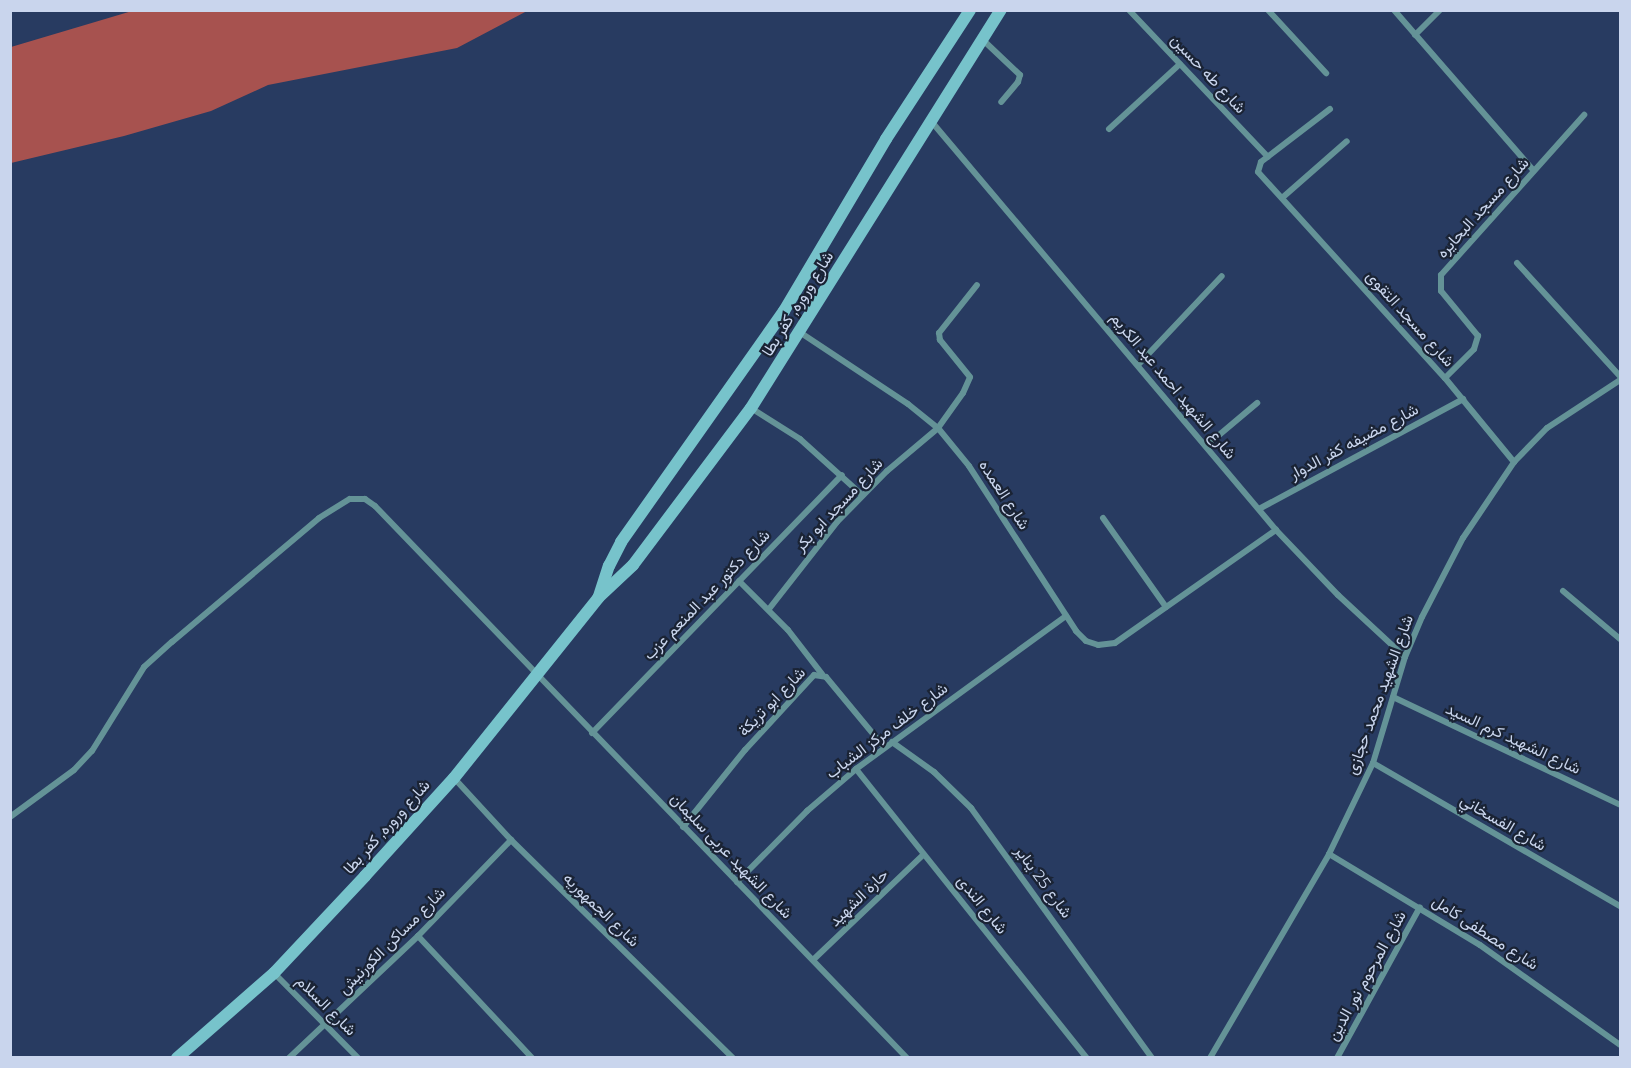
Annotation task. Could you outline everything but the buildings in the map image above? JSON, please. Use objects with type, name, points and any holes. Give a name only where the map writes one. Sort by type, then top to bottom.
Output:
[{"type":"street","name":"شارع وروره, كفر بطا","points":[[598,598],[609,566],[621,542],[784,311],[899,119],[970,10]]},
{"type":"street","name":"شارع وروره, كفر بطا","points":[[177,1058],[274,973],[454,778],[598,598],[633,565],[751,408],[801,333],[1001,10]]},
{"type":"street","name":"شارع طه حسين","points":[[1129,10],[1268,157]]},
{"type":"street","points":[[1268,10],[1326,73]]},
{"type":"street","points":[[1394,10],[1534,171]]},
{"type":"street","points":[[1415,35],[1440,10]]},
{"type":"street","points":[[983,40],[1020,75],[1018,82],[1001,102]]},
{"type":"street","points":[[1109,129],[1180,64]]},
{"type":"street","points":[[1268,157],[1330,109]]},
{"type":"street","name":"شارع مسجد البحايره","points":[[1445,378],[1474,349],[1478,336],[1441,291],[1439,280],[1584,115]]},
{"type":"street","name":"شارع الشهيد احمد عبد الكريم","points":[[931,121],[1276,530],[1338,596],[1405,657]]},
{"type":"street","points":[[1282,198],[1347,141]]},
{"type":"street","name":"شارع مسجد التقوى","points":[[1268,157],[1258,165],[1258,172],[1445,378],[1514,462]]},
{"type":"street","points":[[1517,263],[1620,378]]},
{"type":"street","points":[[1138,365],[1222,276]]},
{"type":"street","name":"شارع مسجد ابو بكر","points":[[769,609],[813,549],[862,495],[938,428],[963,393],[970,377],[940,340],[939,333],[977,285]]},
{"type":"street","name":"شارع العمده","points":[[801,333],[908,404],[938,428],[969,466],[1066,616],[1086,641],[1098,645],[1115,643],[1276,530]]},
{"type":"street","name":"شارع الشهيد محمد حجازى","points":[[1209,1058],[1329,854],[1373,763],[1405,657],[1422,617],[1463,538],[1514,462],[1547,428],[1620,378]]},
{"type":"street","name":"شارع مضيفه كفر الدوار","points":[[1259,509],[1463,399]]},
{"type":"street","points":[[1206,446],[1257,403]]},
{"type":"street","points":[[751,408],[800,439],[862,495]]},
{"type":"street","name":"شارع دكتور عبد المنعم عزب","points":[[592,733],[842,475]]},
{"type":"street","name":"شارع الشهيد عربى سليمان","points":[[10,817],[74,770],[92,751],[144,667],[320,518],[350,499],[365,498],[907,1058]]},
{"type":"street","points":[[1103,518],[1166,607]]},
{"type":"street","points":[[739,581],[769,609],[822,675]]},
{"type":"street","points":[[1563,591],[1620,639]]},
{"type":"street","name":"شارع خلف مركز الشباب","points":[[737,882],[807,811],[856,769],[1066,616]]},
{"type":"street","name":"شارع ابو تريكة","points":[[683,827],[777,713],[814,675],[822,675],[884,747]]},
{"type":"street","name":"شارع الشهيد كرم السيد","points":[[1393,697],[1620,805]]},
{"type":"street","name":"شارع 25 يناير","points":[[892,742],[934,772],[971,808],[1152,1058]]},
{"type":"street","name":"شارع الفسخاني","points":[[1373,763],[1620,906]]},
{"type":"street","name":"شارع الندى","points":[[856,769],[1087,1058]]},
{"type":"street","name":"شارع الجمهوريه","points":[[454,778],[511,840],[733,1058]]},
{"type":"street","name":"شارع مساكن الكورنيش","points":[[289,1058],[418,936],[511,840]]},
{"type":"street","name":"شارع مصطفى كامل","points":[[1329,854],[1420,907],[1539,984],[1620,1045]]},
{"type":"street","name":"حارة الشهيد","points":[[813,960],[924,855]]},
{"type":"street","name":"شارع المرحوم نور الدين","points":[[1337,1058],[1420,907]]},
{"type":"street","points":[[418,936],[532,1058]]},
{"type":"street","name":"شارع السلام","points":[[274,973],[358,1058]]},
{"type":"shaded area","points":[[132,11],[527,11],[457,48],[268,85],[211,111],[124,136],[11,163],[11,47]]}]
